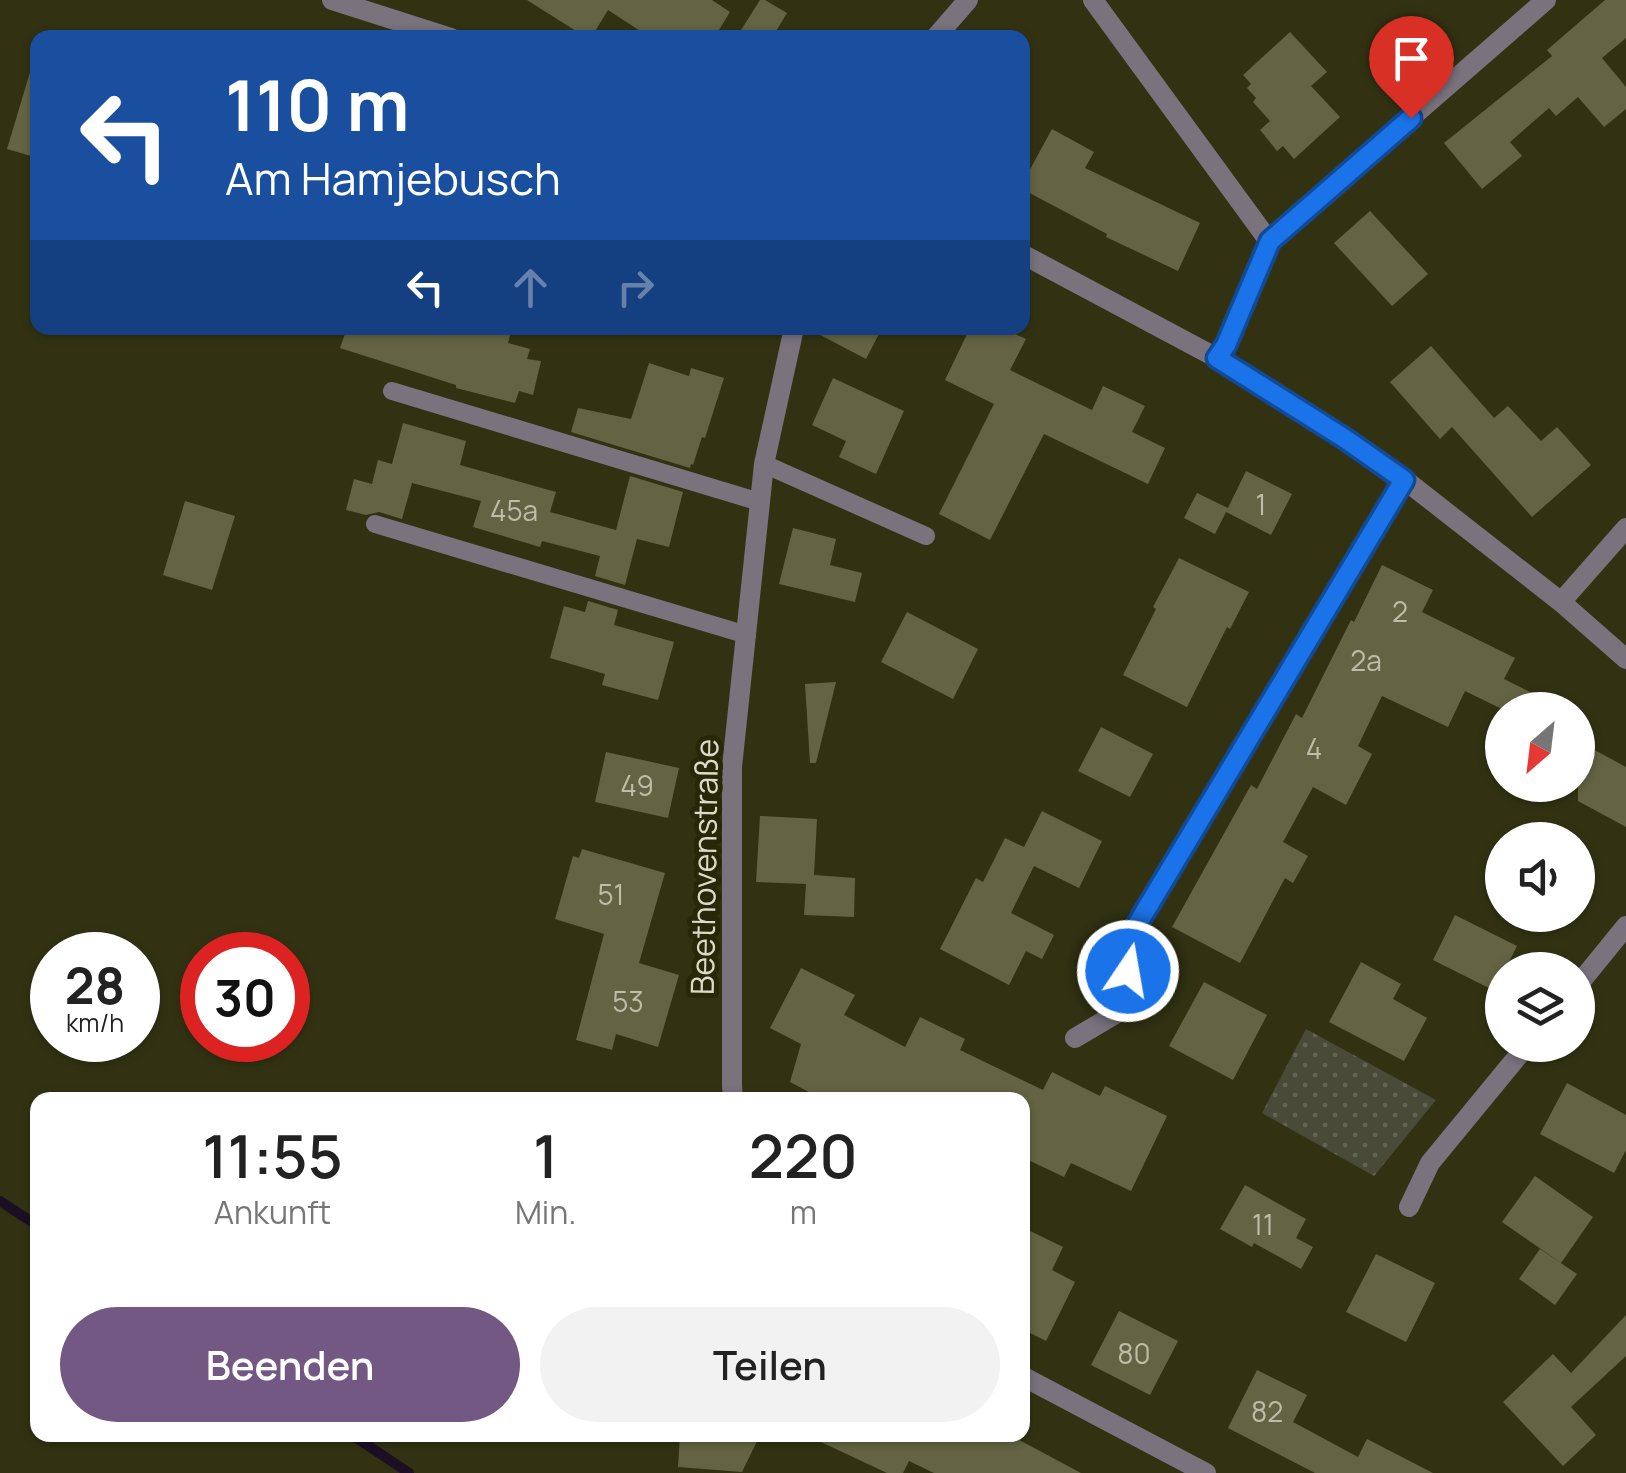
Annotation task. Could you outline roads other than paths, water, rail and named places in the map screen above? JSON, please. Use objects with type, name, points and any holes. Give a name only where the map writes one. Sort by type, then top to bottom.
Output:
[{"type":"street","points":[[332,0],[426,30]]},
{"type":"street","points":[[942,30],[968,0]]},
{"type":"street","points":[[1093,0],[1270,241]]},
{"type":"street","points":[[1217,358],[1270,241],[1546,0]]},
{"type":"street","points":[[1030,258],[1217,358],[1344,438],[1561,602],[1626,660]]},
{"type":"street","name":"Beethovenstraße","points":[[733,1092],[732,766],[764,464],[792,335]]},
{"type":"street","points":[[1075,1038],[1124,1009],[1132,933],[1404,480]]},
{"type":"street","points":[[1561,602],[1626,528]]},
{"type":"street","points":[[1595,964],[1626,926]]},
{"type":"street","points":[[1408,1207],[1430,1163],[1514,1062]]},
{"type":"street","points":[[1030,1380],[1206,1473]]},
{"type":"lane","points":[[392,391],[760,502]]},
{"type":"lane","points":[[764,464],[926,536]]},
{"type":"lane","points":[[375,524],[747,636]]},
{"type":"waterway","points":[[0,1201],[30,1221]]},
{"type":"waterway","points":[[362,1442],[409,1473]]}]
